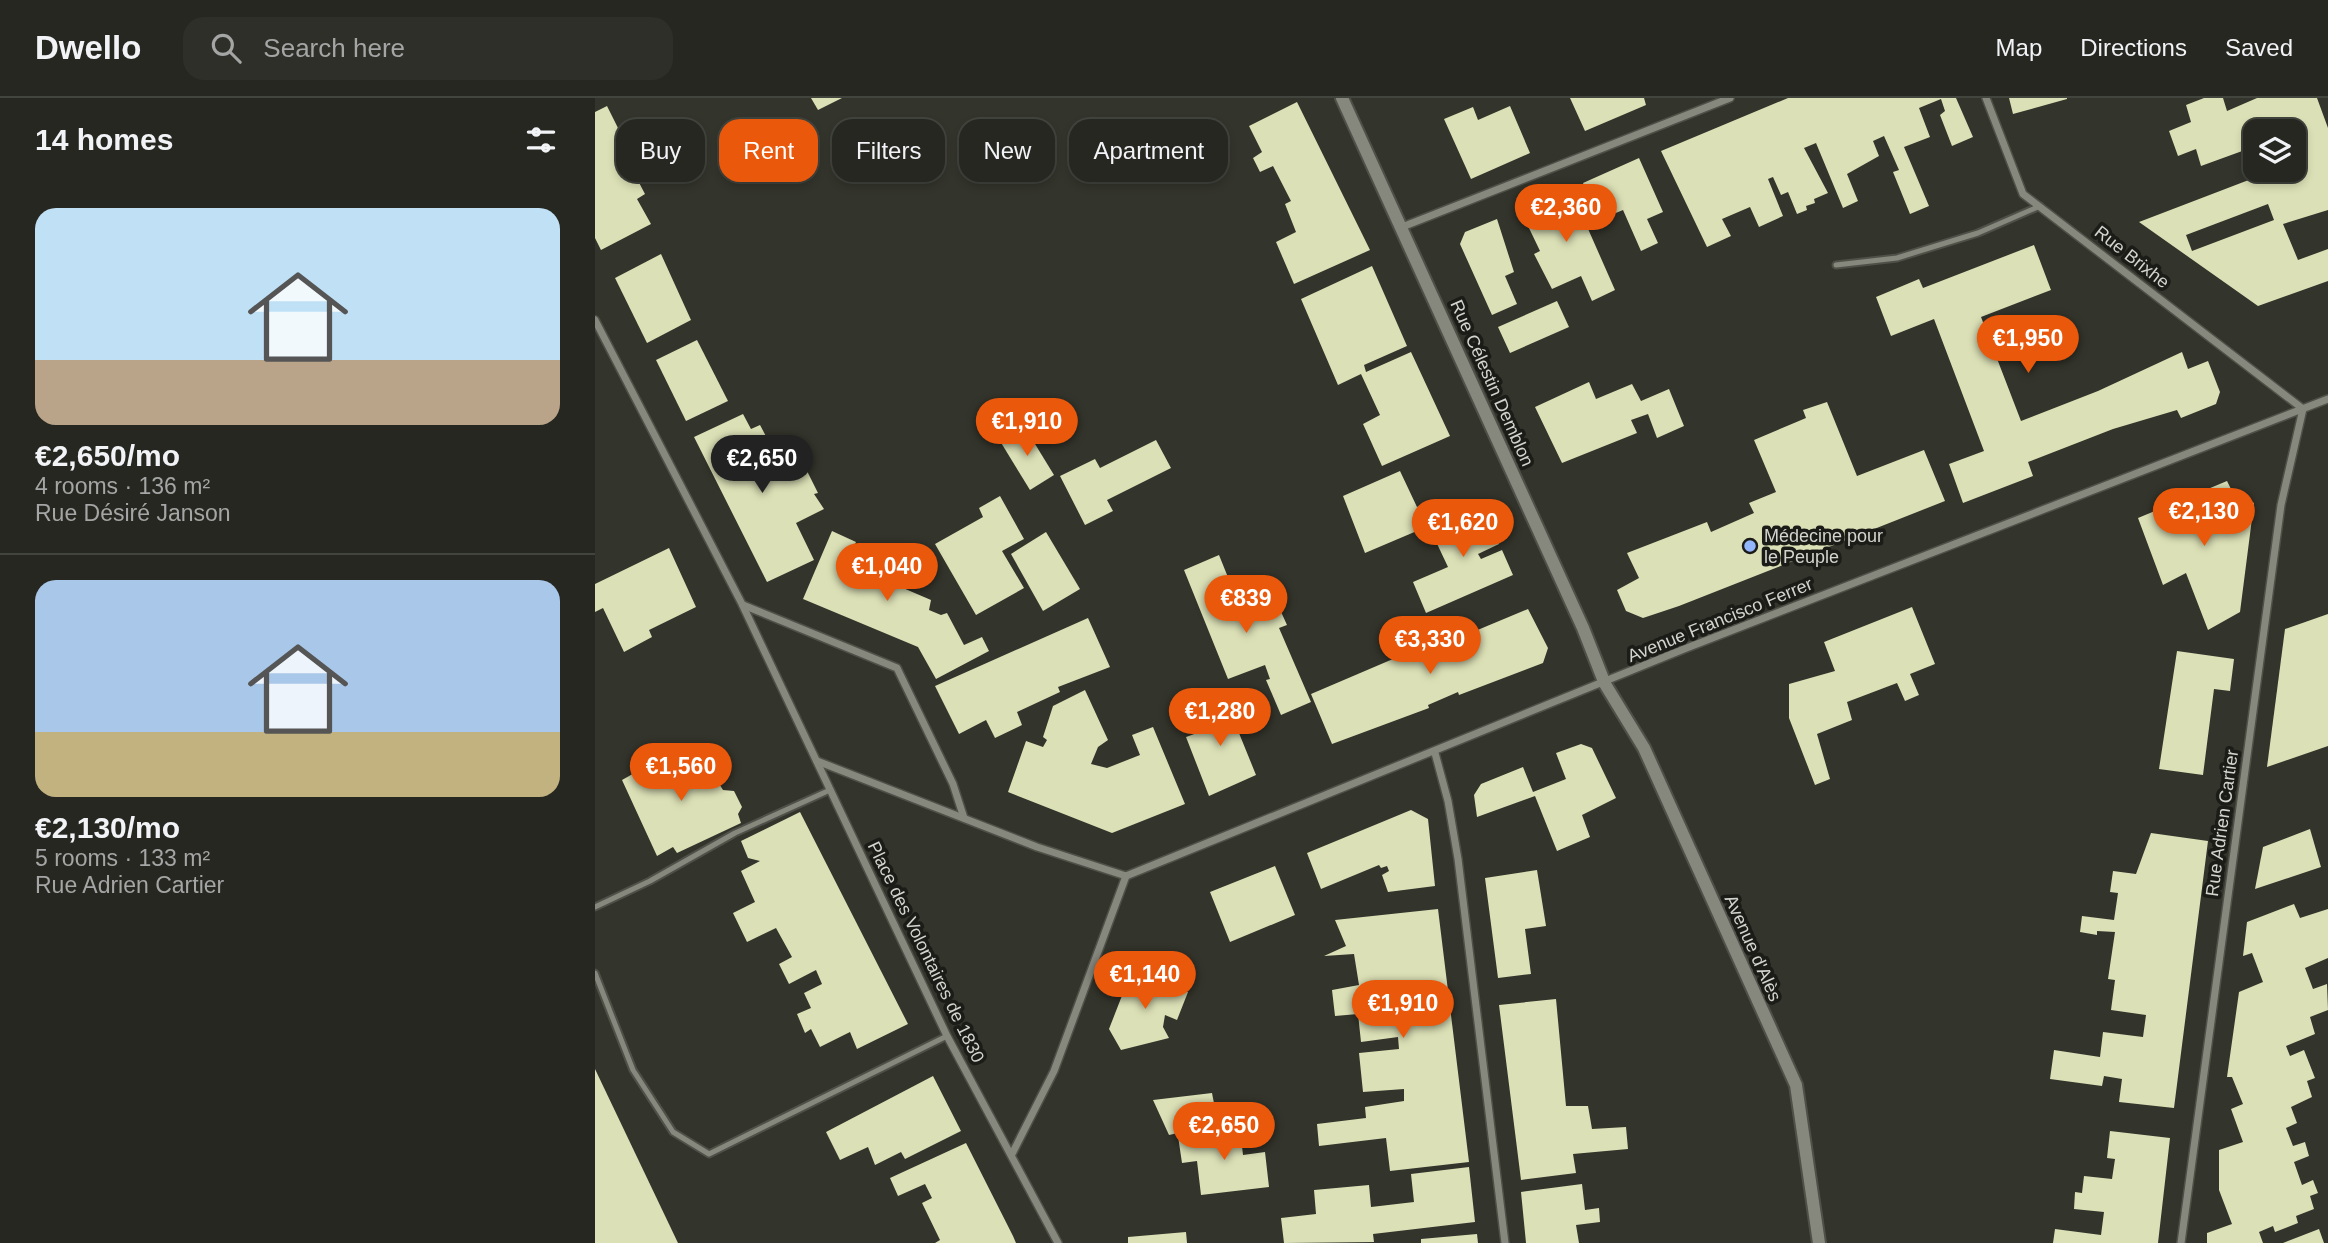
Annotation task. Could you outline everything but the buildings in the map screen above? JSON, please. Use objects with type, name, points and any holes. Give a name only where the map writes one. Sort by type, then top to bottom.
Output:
[{"type":"street","name":"Rue Célestin Demblon","points":[[1342,98],[1577,615],[1605,684]]},
{"type":"street","points":[[1402,228],[1730,98]]},
{"type":"street","name":"Rue Brixhe","points":[[1986,98],[2023,194],[2303,409]]},
{"type":"street","name":"Place des Volontaires de 1830","points":[[595,320],[742,604],[947,1036],[1058,1243]]},
{"type":"street","name":"Avenue Francisco Ferrer","points":[[1126,876],[1605,684],[1697,644],[2328,400]]},
{"type":"street","name":"Rue Adrien Cartier","points":[[2181,1243],[2281,505],[2303,409]]},
{"type":"street","points":[[742,604],[897,668],[953,784],[964,818]]},
{"type":"street","name":"Avenue d'Alès","points":[[1605,684],[1644,748],[1796,1085],[1819,1243]]},
{"type":"street","points":[[1435,753],[1448,801],[1458,859],[1505,1243]]},
{"type":"street","points":[[817,761],[1037,846],[1126,876],[1054,1071],[1012,1154]]},
{"type":"lane","points":[[1836,265],[1897,258],[1978,233],[2040,206]]},
{"type":"lane","points":[[595,907],[650,881],[735,833],[830,790]]},
{"type":"lane","points":[[595,973],[633,1070],[673,1132],[709,1154],[947,1036]]},
{"type":"place","name":"Médecine pour le Peuple","points":[[1750,546]]}]
